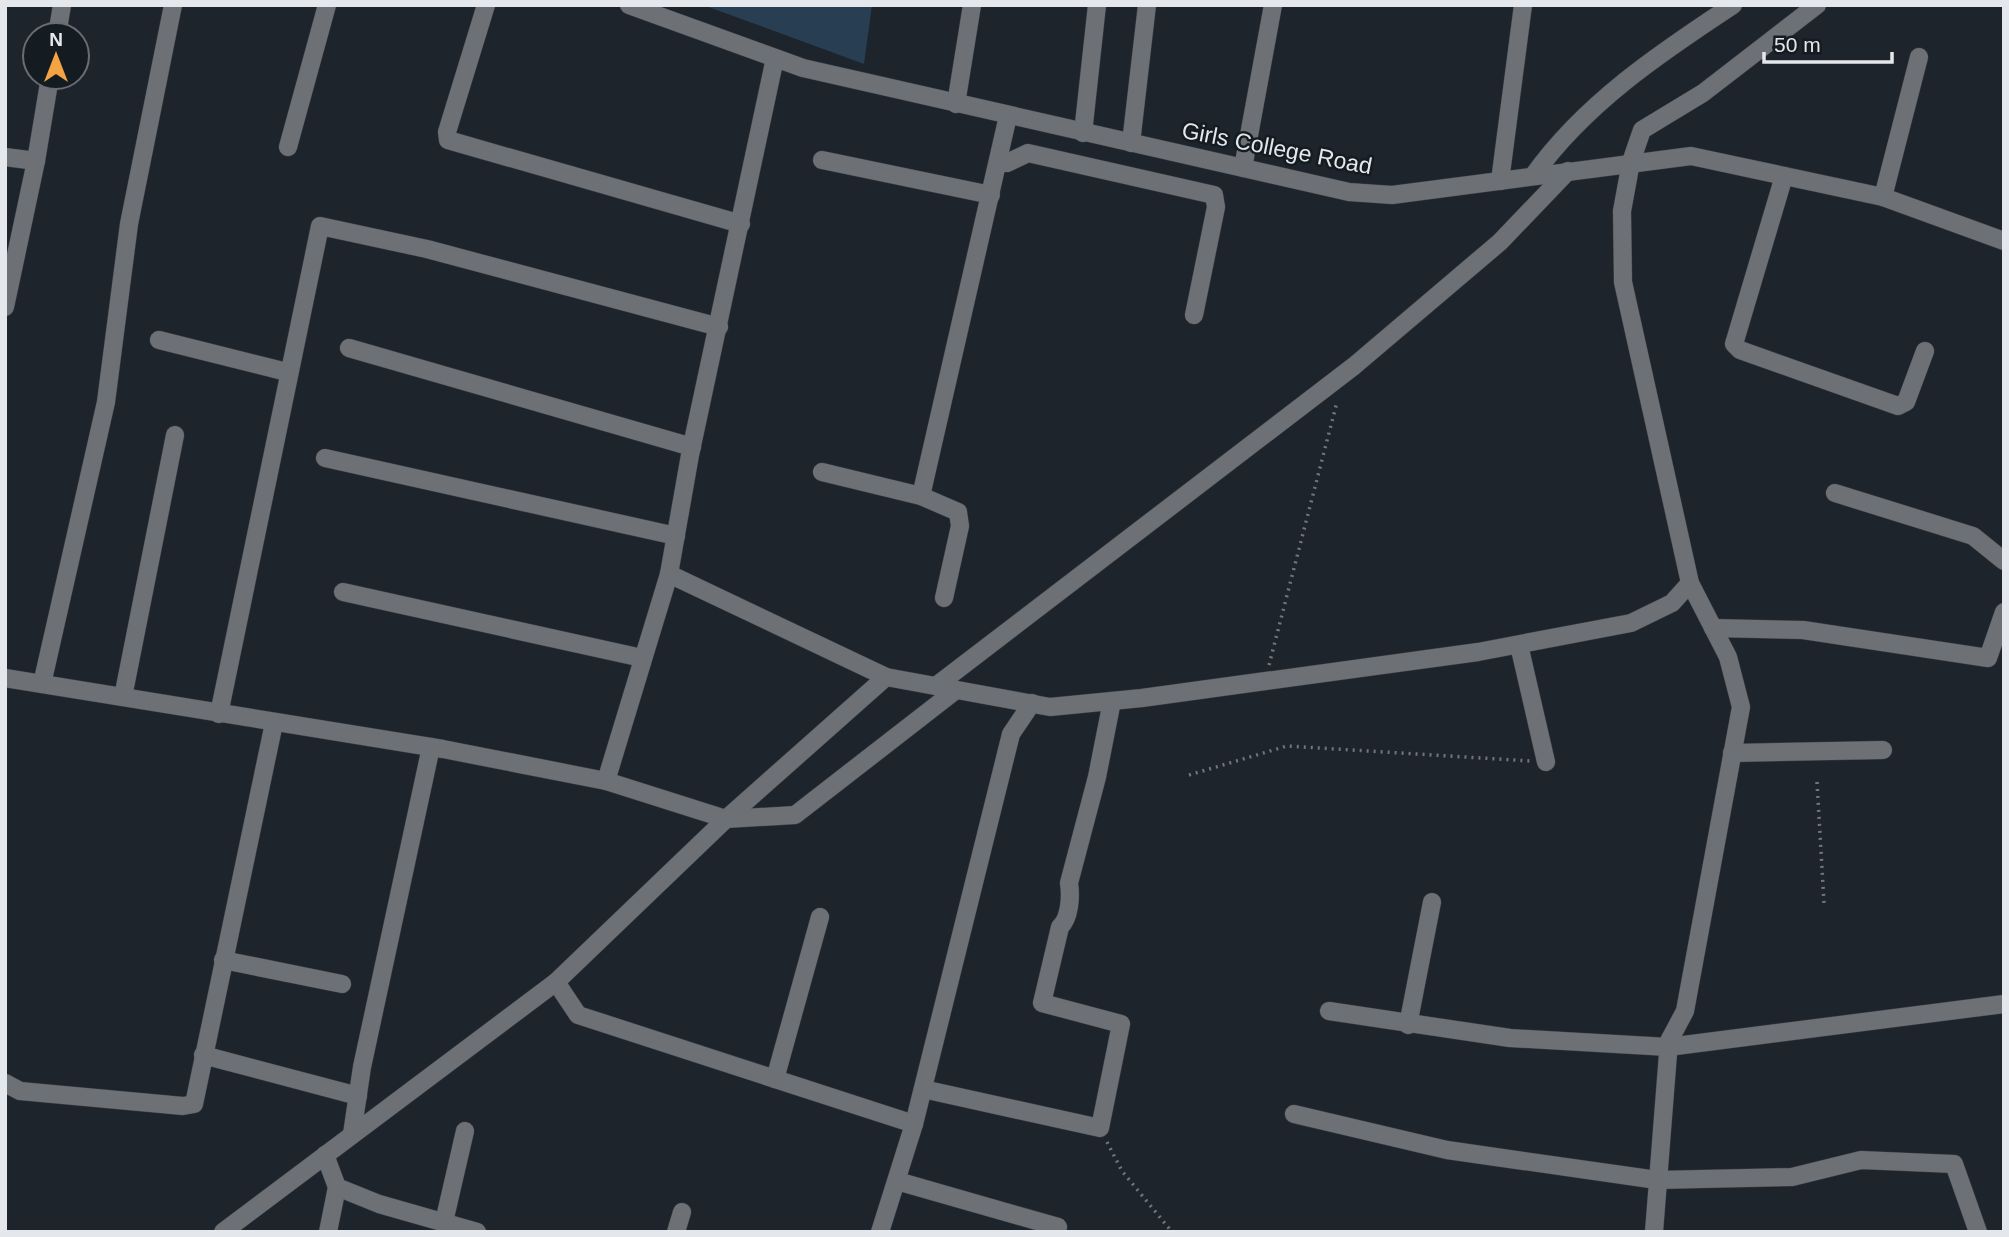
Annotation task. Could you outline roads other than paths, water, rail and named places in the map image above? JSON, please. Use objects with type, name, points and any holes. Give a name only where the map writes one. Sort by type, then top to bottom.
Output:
[{"type":"street","points":[[42,684],[106,402],[129,225],[173,5]]},
{"type":"street","points":[[288,147],[327,5]]},
{"type":"street","points":[[486,5],[447,132],[448,140],[741,225]]},
{"type":"street","name":"Girls College Road","points":[[629,5],[803,68],[1349,192],[1392,195],[1691,156],[1883,197],[2004,241]]},
{"type":"street","points":[[956,104],[972,5]]},
{"type":"street","points":[[1083,133],[1097,5]]},
{"type":"street","points":[[1131,143],[1147,5]]},
{"type":"street","points":[[1243,168],[1273,5]]},
{"type":"street","points":[[1500,181],[1523,5]]},
{"type":"street","points":[[1534,176],[1569,132],[1615,91],[1663,51],[1733,5]]},
{"type":"street","points":[[1654,1232],[1668,1047],[1685,1011],[1741,707],[1728,657],[1690,583],[1623,282],[1622,211],[1631,162],[1642,130],[1703,93],[1817,5]]},
{"type":"street","points":[[1883,197],[1919,57]]},
{"type":"street","points":[[606,781],[669,574],[692,447],[775,58]]},
{"type":"street","points":[[5,307],[10,257],[36,161],[48,91]]},
{"type":"street","points":[[921,496],[1008,116]]},
{"type":"street","points":[[999,162],[1007,163],[1028,153],[1214,195],[1216,206],[1194,315]]},
{"type":"street","points":[[5,157],[36,161]]},
{"type":"street","points":[[822,160],[991,195]]},
{"type":"street","points":[[936,686],[1344,373],[1500,242],[1568,171]]},
{"type":"street","points":[[1784,176],[1734,344],[1740,350],[1898,406],[1906,402],[1924,351]]},
{"type":"street","points":[[219,714],[287,372],[320,226],[427,249],[719,327]]},
{"type":"street","points":[[159,340],[287,372]]},
{"type":"street","points":[[349,348],[692,447]]},
{"type":"street","points":[[123,697],[175,435]]},
{"type":"street","points":[[325,458],[676,536]]},
{"type":"street","points":[[822,472],[921,496],[958,512],[960,526],[944,598]]},
{"type":"street","points":[[1835,493],[1973,536],[2004,561]]},
{"type":"street","points":[[669,574],[886,677],[1050,707],[1265,681],[1518,645],[1631,623],[1672,603],[1690,583]]},
{"type":"street","points":[[343,592],[642,658]]},
{"type":"street","points":[[1713,628],[1803,630],[1988,658],[2004,612]]},
{"type":"street","points":[[1518,645],[1546,762]]},
{"type":"street","points":[[223,1232],[556,982],[726,819],[886,677]]},
{"type":"street","points":[[5,678],[431,747],[606,781],[726,819],[795,815],[956,690]]},
{"type":"street","points":[[923,1089],[1100,1128],[1121,1024],[1042,1003],[1060,927],[1065,922],[1070,894],[1069,883],[1097,777],[1112,701]]},
{"type":"street","points":[[880,1232],[914,1124],[1011,733],[1032,703]]},
{"type":"street","points":[[5,1083],[20,1091],[183,1106],[194,1104],[274,723]]},
{"type":"street","points":[[352,1135],[431,747]]},
{"type":"street","points":[[1732,753],[1883,750]]},
{"type":"street","points":[[1408,1025],[1432,902]]},
{"type":"street","points":[[775,1079],[820,917]]},
{"type":"street","points":[[223,960],[342,984]]},
{"type":"street","points":[[556,982],[578,1015],[914,1124]]},
{"type":"street","points":[[1329,1011],[1408,1025],[1510,1038],[1668,1047],[2004,1004]]},
{"type":"street","points":[[203,1055],[358,1096]]},
{"type":"street","points":[[1294,1115],[1447,1150],[1657,1180],[1792,1177],[1861,1160],[1954,1164],[1978,1232]]},
{"type":"street","points":[[444,1222],[465,1131]]},
{"type":"street","points":[[325,1155],[337,1187],[328,1232]]},
{"type":"street","points":[[897,1181],[1058,1227]]},
{"type":"street","points":[[337,1187],[379,1204],[477,1232]]},
{"type":"street","points":[[676,1232],[682,1212]]}]
